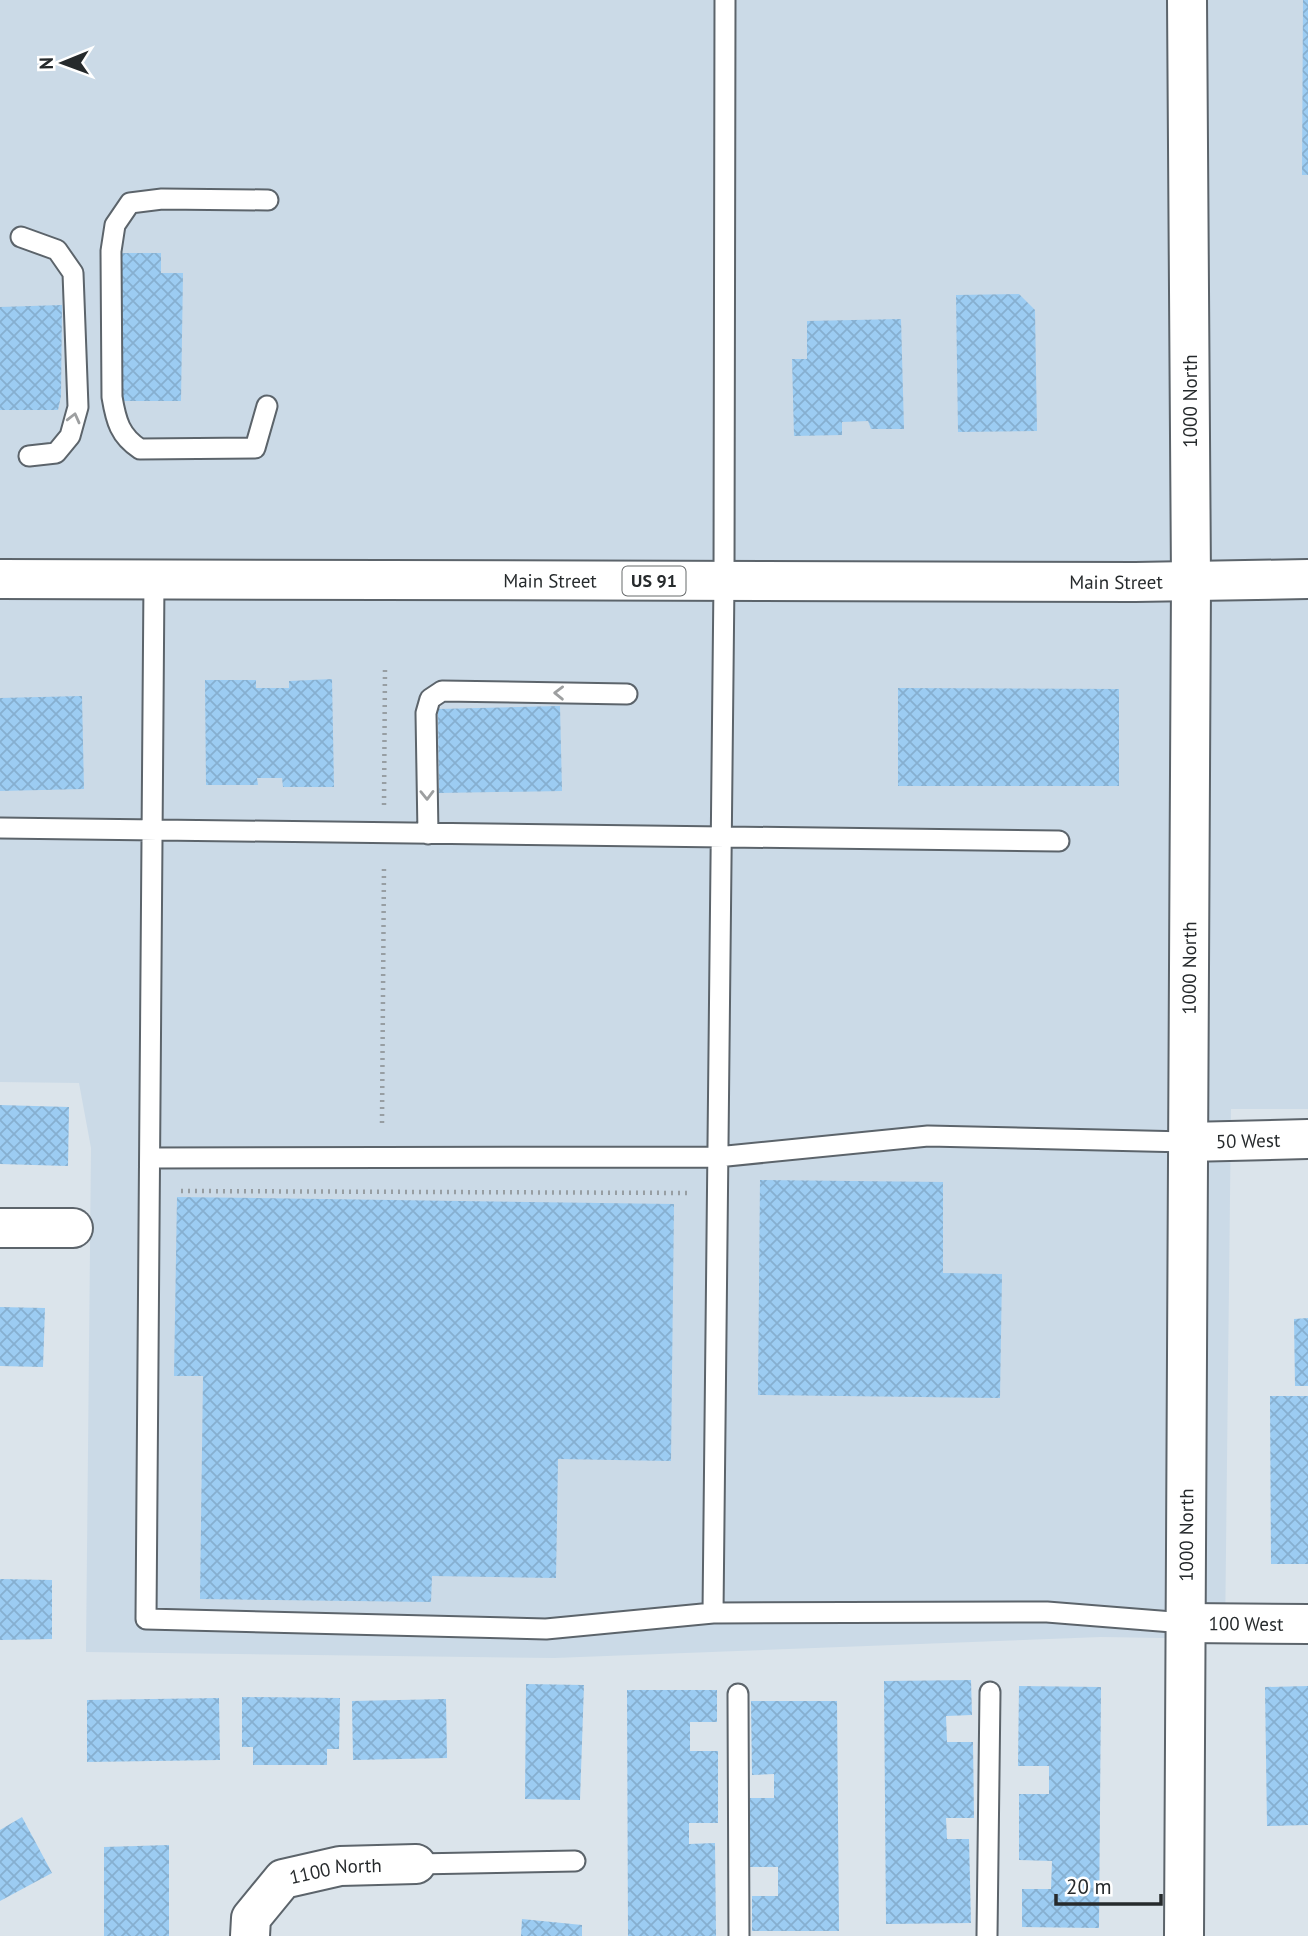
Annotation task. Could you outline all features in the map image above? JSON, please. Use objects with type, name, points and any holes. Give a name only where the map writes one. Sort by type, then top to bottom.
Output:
[{"type":"street","name":"1000 North","points":[[1184,1936],[1191,582],[1187,0]]},
{"type":"street","name":"Main Street","points":[[0,579],[1191,582],[1308,579]]},
{"type":"street","name":"50 West","points":[[1187,1142],[1308,1139]]},
{"type":"street","points":[[0,1228],[73,1228]]},
{"type":"street","name":"100 West","points":[[1185,1623],[1308,1624]]},
{"type":"street","name":"1100 North","points":[[250,1936],[250,1918],[283,1879],[340,1866],[416,1864]]},
{"type":"lane","points":[[712,1613],[724,581],[725,0]]},
{"type":"lane","points":[[267,407],[255,448],[140,449],[125,439],[116,421],[112,397],[111,251],[115,225],[130,203],[162,199],[268,200]]},
{"type":"lane","points":[[21,237],[57,250],[73,273],[78,407],[70,436],[55,453],[29,456]]},
{"type":"lane","points":[[153,580],[146,1619],[546,1629],[712,1613],[1047,1612],[1185,1623]]},
{"type":"lane","points":[[428,834],[426,713],[430,699],[442,691],[627,694]]},
{"type":"lane","points":[[0,828],[1059,841]]},
{"type":"lane","points":[[150,1158],[717,1157],[928,1136],[1187,1142]]},
{"type":"lane","points":[[987,1936],[990,1692]]},
{"type":"lane","points":[[738,1694],[739,1936]]},
{"type":"lane","points":[[416,1864],[575,1861]]},
{"type":"path","points":[[384,810],[385,670]]},
{"type":"path","points":[[382,1123],[384,866]]},
{"type":"path","points":[[181,1191],[692,1193]]},
{"type":"shaded area","points":[[0,0],[1308,0],[1308,1109],[1231,1109],[1225,1639],[1101,1637],[554,1658],[86,1652],[91,1148],[79,1083],[0,1082]]},
{"type":"building","points":[[1303,0],[1308,0],[1308,175],[1302,175]]},
{"type":"building","points":[[119,253],[161,253],[161,273],[183,273],[181,401],[118,401]]},
{"type":"building","points":[[1019,294],[1035,310],[1037,431],[958,432],[956,295]]},
{"type":"building","points":[[62,305],[61,396],[58,410],[0,410],[0,307]]},
{"type":"building","points":[[901,319],[904,429],[871,429],[868,421],[842,422],[842,435],[794,436],[792,359],[807,359],[807,321]]},
{"type":"building","points":[[332,679],[334,787],[283,787],[282,778],[257,778],[258,785],[206,785],[205,680],[256,680],[256,688],[289,688],[289,681]]},
{"type":"building","points":[[898,688],[1119,689],[1119,786],[898,786]]},
{"type":"building","points":[[82,696],[84,789],[0,791],[0,698]]},
{"type":"building","points":[[560,706],[562,791],[439,793],[438,709]]},
{"type":"building","points":[[0,1105],[69,1107],[68,1166],[0,1164]]},
{"type":"building","points":[[760,1180],[943,1182],[943,1273],[1002,1274],[1000,1398],[758,1395]]},
{"type":"building","points":[[177,1197],[674,1204],[671,1461],[558,1459],[556,1578],[432,1576],[431,1602],[200,1599],[203,1376],[174,1376]]},
{"type":"building","points":[[0,1307],[45,1308],[43,1367],[0,1366]]},
{"type":"building","points":[[1308,1318],[1308,1386],[1295,1386],[1294,1319]]},
{"type":"building","points":[[1270,1396],[1308,1396],[1308,1564],[1271,1564]]},
{"type":"building","points":[[0,1579],[52,1580],[52,1639],[0,1640]]},
{"type":"building","points":[[971,1680],[972,1715],[946,1716],[947,1742],[973,1742],[974,1818],[946,1818],[947,1839],[969,1839],[971,1923],[886,1924],[884,1681]]},
{"type":"building","points":[[526,1684],[584,1685],[580,1800],[525,1799]]},
{"type":"building","points":[[1019,1686],[1101,1687],[1099,1928],[1022,1927],[1022,1889],[1051,1889],[1052,1861],[1019,1860],[1019,1794],[1049,1794],[1049,1766],[1018,1766]]},
{"type":"building","points":[[1308,1686],[1308,1825],[1267,1826],[1265,1687]]},
{"type":"building","points":[[627,1690],[717,1690],[717,1722],[690,1722],[690,1751],[718,1751],[718,1823],[689,1823],[689,1844],[715,1843],[716,1936],[628,1936]]},
{"type":"building","points":[[242,1697],[340,1698],[339,1749],[327,1749],[327,1765],[253,1765],[253,1747],[242,1747]]},
{"type":"building","points":[[219,1698],[220,1760],[87,1762],[87,1700]]},
{"type":"building","points":[[446,1699],[447,1758],[353,1760],[352,1701]]},
{"type":"building","points":[[751,1701],[837,1701],[839,1931],[752,1931],[752,1896],[778,1896],[778,1867],[750,1867],[750,1798],[774,1798],[774,1774],[752,1775]]},
{"type":"building","points":[[22,1817],[52,1873],[0,1901],[0,1830]]},
{"type":"building","points":[[169,1845],[169,1936],[104,1936],[104,1847]]},
{"type":"building","points":[[522,1919],[582,1925],[582,1936],[521,1936]]}]
